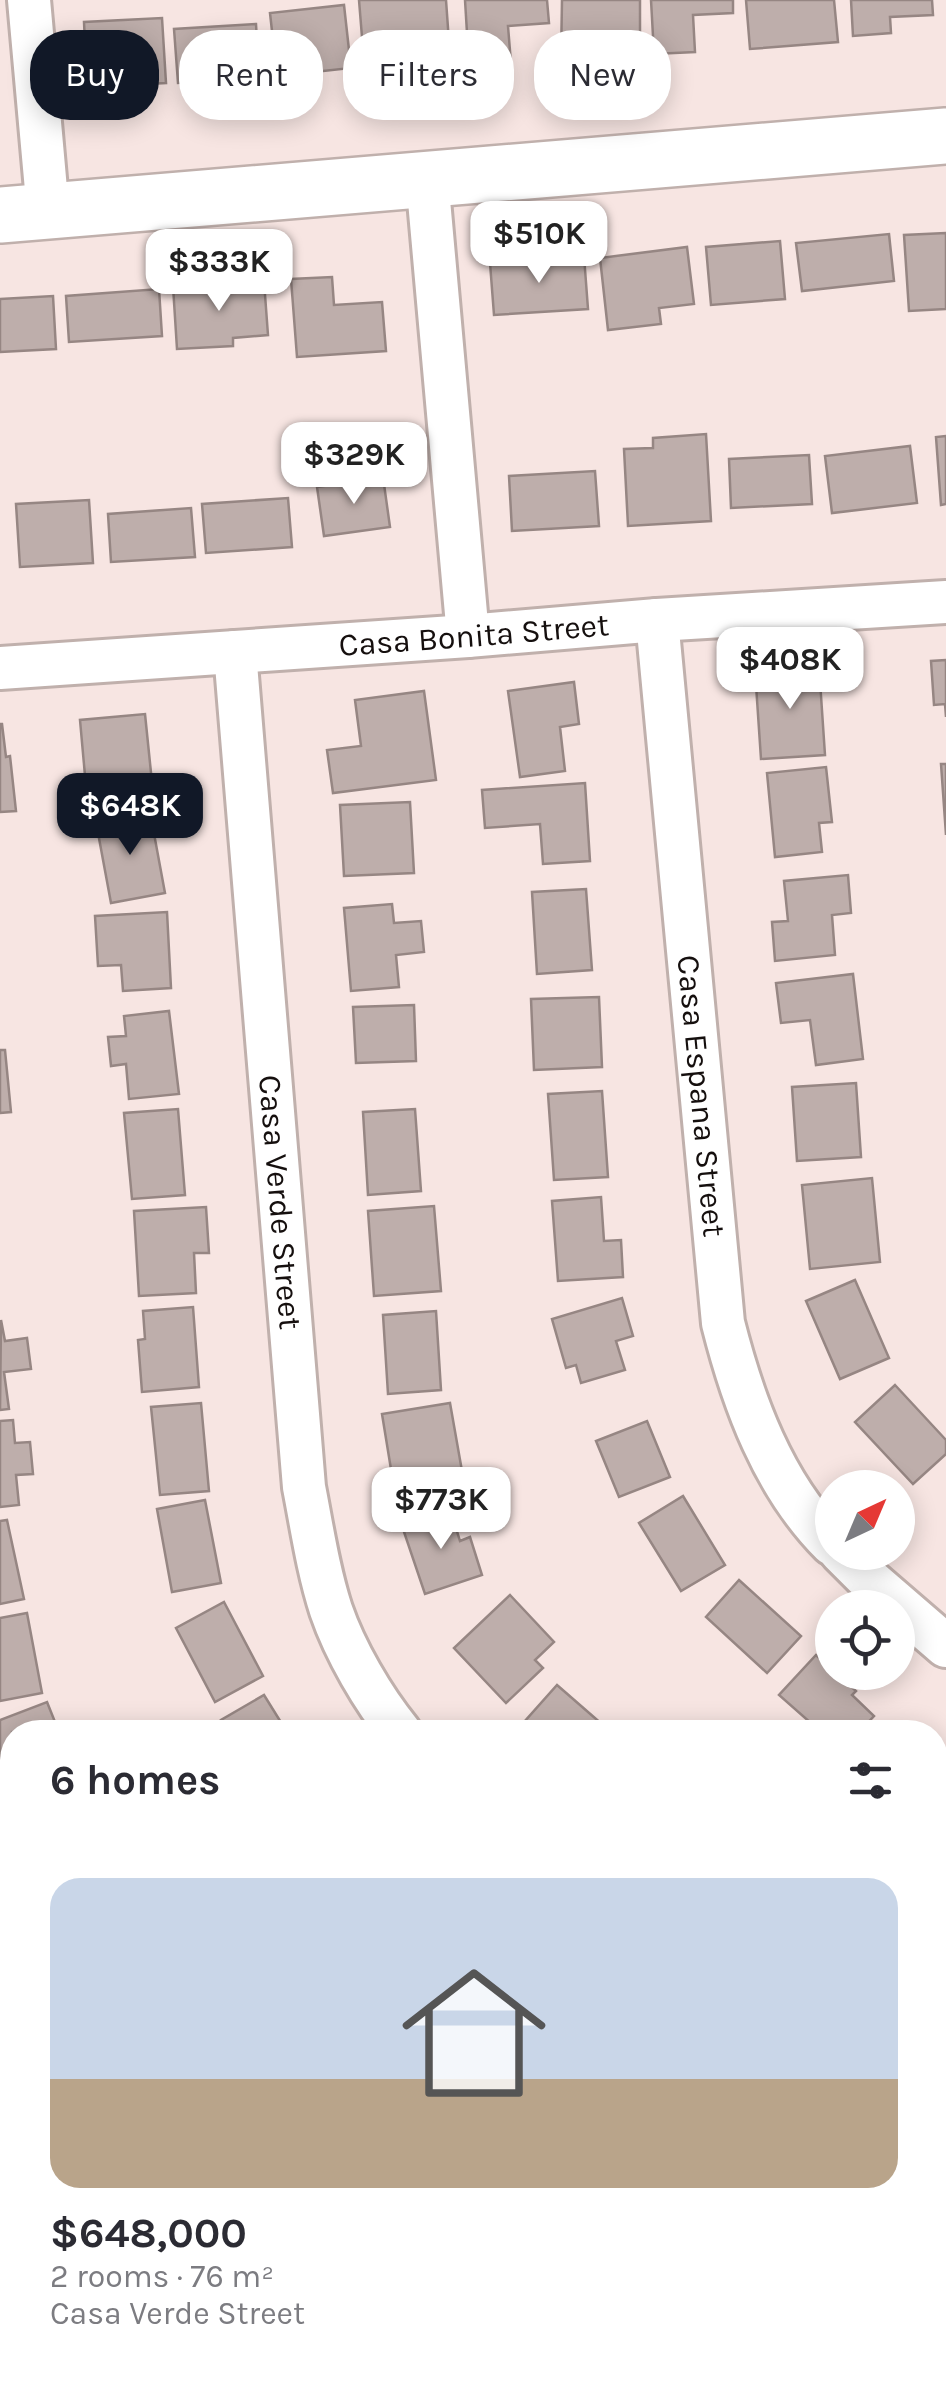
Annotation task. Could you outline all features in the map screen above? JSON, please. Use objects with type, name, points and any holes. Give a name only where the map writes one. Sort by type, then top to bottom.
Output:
[{"type":"street","points":[[29,0],[24,213],[946,136]]},
{"type":"street","points":[[427,178],[468,636]]},
{"type":"street","name":"Casa Bonita Street","points":[[0,668],[946,602]]},
{"type":"street","name":"Casa Espana Street","points":[[658,620],[723,1323],[750,1415],[772,1459],[815,1523]]},
{"type":"street","name":"Casa Verde Street","points":[[235,652],[304,1487],[332,1613],[370,1694],[391,1720]]},
{"type":"street","points":[[861,1570],[946,1646]]},
{"type":"building","points":[[359,0],[446,0],[448,30],[361,30]]},
{"type":"building","points":[[465,0],[547,0],[549,23],[508,26],[508,30],[467,30]]},
{"type":"building","points":[[562,0],[640,0],[640,30],[561,30]]},
{"type":"building","points":[[651,0],[733,0],[733,13],[693,15],[695,52],[671,53],[671,30],[653,30]]},
{"type":"building","points":[[746,0],[834,0],[838,42],[750,49]]},
{"type":"building","points":[[851,0],[932,0],[933,15],[890,17],[891,33],[853,36]]},
{"type":"building","points":[[344,5],[347,30],[343,30],[343,69],[323,71],[323,30],[272,30],[270,13]]},
{"type":"building","points":[[162,18],[166,83],[159,83],[159,30],[84,30],[84,22]]},
{"type":"building","points":[[256,24],[256,30],[179,30],[178,83],[174,29]]},
{"type":"building","points":[[946,233],[946,309],[909,311],[904,235]]},
{"type":"building","points":[[889,234],[894,281],[802,291],[796,243]]},
{"type":"building","points":[[780,241],[785,299],[711,305],[706,247]]},
{"type":"building","points":[[687,247],[694,304],[659,308],[661,324],[608,330],[600,258]]},
{"type":"building","points":[[584,256],[588,309],[494,315],[490,263]]},
{"type":"building","points":[[332,277],[334,305],[382,302],[386,351],[297,357],[291,279]]},
{"type":"building","points":[[264,281],[268,335],[233,338],[233,346],[177,349],[173,286]]},
{"type":"building","points":[[159,289],[162,336],[69,342],[66,296]]},
{"type":"building","points":[[53,296],[56,349],[0,352],[0,299]]},
{"type":"building","points":[[706,434],[711,521],[628,526],[624,449],[653,448],[653,438]]},
{"type":"building","points":[[946,436],[946,504],[941,505],[936,437]]},
{"type":"building","points":[[910,446],[917,503],[832,513],[825,456]]},
{"type":"building","points":[[809,455],[812,504],[731,508],[729,459]]},
{"type":"building","points":[[595,471],[599,526],[512,531],[509,476]]},
{"type":"building","points":[[383,477],[390,527],[324,536],[317,487]]},
{"type":"building","points":[[288,498],[292,547],[206,553],[202,504]]},
{"type":"building","points":[[89,500],[93,563],[20,567],[16,504]]},
{"type":"building","points":[[191,508],[195,557],[111,562],[108,514]]},
{"type":"building","points":[[946,660],[946,717],[945,704],[934,705],[931,661]]},
{"type":"building","points":[[819,666],[825,755],[761,759],[755,670]]},
{"type":"building","points":[[574,682],[579,724],[560,727],[565,771],[520,777],[508,691]]},
{"type":"building","points":[[424,691],[436,780],[333,793],[327,750],[361,746],[355,700]]},
{"type":"building","points":[[145,714],[154,802],[88,809],[80,720]]},
{"type":"building","points":[[0,724],[6,757],[10,756],[16,811],[0,812]]},
{"type":"building","points":[[941,764],[946,764],[946,835]]},
{"type":"building","points":[[826,767],[832,822],[819,823],[822,852],[775,857],[767,773]]},
{"type":"building","points":[[585,783],[590,861],[543,864],[540,824],[485,828],[482,790]]},
{"type":"building","points":[[410,802],[414,873],[344,876],[340,805]]},
{"type":"building","points":[[150,812],[165,893],[111,903],[96,822]]},
{"type":"building","points":[[848,875],[851,913],[832,915],[835,955],[775,961],[772,922],[788,921],[784,881]]},
{"type":"building","points":[[586,889],[592,970],[537,974],[532,892]]},
{"type":"building","points":[[392,904],[394,923],[421,921],[424,952],[396,955],[399,987],[351,991],[344,908]]},
{"type":"building","points":[[167,912],[171,988],[123,991],[121,965],[98,966],[95,916]]},
{"type":"building","points":[[853,974],[863,1059],[816,1065],[810,1020],[781,1023],[776,983]]},
{"type":"building","points":[[599,997],[602,1067],[534,1070],[531,999]]},
{"type":"building","points":[[414,1005],[416,1061],[356,1063],[353,1007]]},
{"type":"building","points":[[169,1011],[179,1094],[129,1099],[126,1064],[111,1066],[108,1037],[126,1036],[124,1016]]},
{"type":"building","points":[[0,1050],[5,1050],[11,1112],[0,1113]]},
{"type":"building","points":[[856,1083],[861,1157],[797,1161],[792,1087]]},
{"type":"building","points":[[602,1091],[608,1177],[554,1180],[548,1094]]},
{"type":"building","points":[[178,1109],[185,1195],[132,1199],[124,1113]]},
{"type":"building","points":[[415,1109],[421,1191],[368,1195],[363,1112]]},
{"type":"building","points":[[872,1178],[880,1262],[810,1269],[802,1185]]},
{"type":"building","points":[[601,1197],[604,1241],[621,1240],[623,1277],[558,1281],[552,1201]]},
{"type":"building","points":[[434,1206],[441,1291],[374,1296],[368,1211]]},
{"type":"building","points":[[206,1207],[209,1253],[194,1253],[196,1293],[139,1296],[134,1211]]},
{"type":"building","points":[[855,1280],[889,1358],[840,1379],[806,1301]]},
{"type":"building","points":[[622,1298],[633,1336],[616,1341],[625,1370],[581,1383],[576,1365],[566,1368],[552,1319]]},
{"type":"building","points":[[193,1307],[199,1387],[142,1392],[138,1340],[145,1339],[143,1311]]},
{"type":"building","points":[[436,1311],[441,1390],[388,1394],[383,1315]]},
{"type":"building","points":[[1,1320],[5,1341],[27,1338],[31,1369],[4,1372],[9,1409],[0,1410]]},
{"type":"building","points":[[895,1385],[946,1440],[946,1454],[915,1482],[915,1470],[900,1470],[855,1422]]},
{"type":"building","points":[[201,1403],[209,1491],[160,1495],[151,1407]]},
{"type":"building","points":[[450,1403],[465,1488],[396,1500],[382,1414]]},
{"type":"building","points":[[13,1420],[15,1443],[30,1442],[33,1474],[16,1475],[19,1505],[0,1507],[0,1421]]},
{"type":"building","points":[[647,1421],[670,1477],[619,1497],[596,1441]]},
{"type":"building","points":[[683,1496],[725,1565],[681,1591],[639,1523]]},
{"type":"building","points":[[205,1500],[221,1583],[172,1592],[157,1509]]},
{"type":"building","points":[[450,1509],[460,1541],[470,1537],[482,1575],[425,1594],[402,1526]]},
{"type":"building","points":[[7,1520],[24,1599],[0,1604],[0,1521]]},
{"type":"building","points":[[739,1580],[801,1636],[767,1673],[706,1617]]},
{"type":"building","points":[[510,1595],[554,1642],[535,1660],[543,1668],[506,1703],[454,1648]]},
{"type":"building","points":[[224,1602],[263,1676],[215,1702],[176,1628]]},
{"type":"building","points":[[27,1613],[42,1693],[0,1701],[0,1618]]},
{"type":"building","points":[[815,1656],[815,1690],[855,1690],[852,1695],[874,1716],[870,1720],[807,1720],[779,1695]]},
{"type":"building","points":[[557,1685],[597,1720],[526,1720]]},
{"type":"building","points":[[264,1695],[280,1720],[221,1720]]},
{"type":"building","points":[[47,1702],[54,1720],[0,1720]]}]
